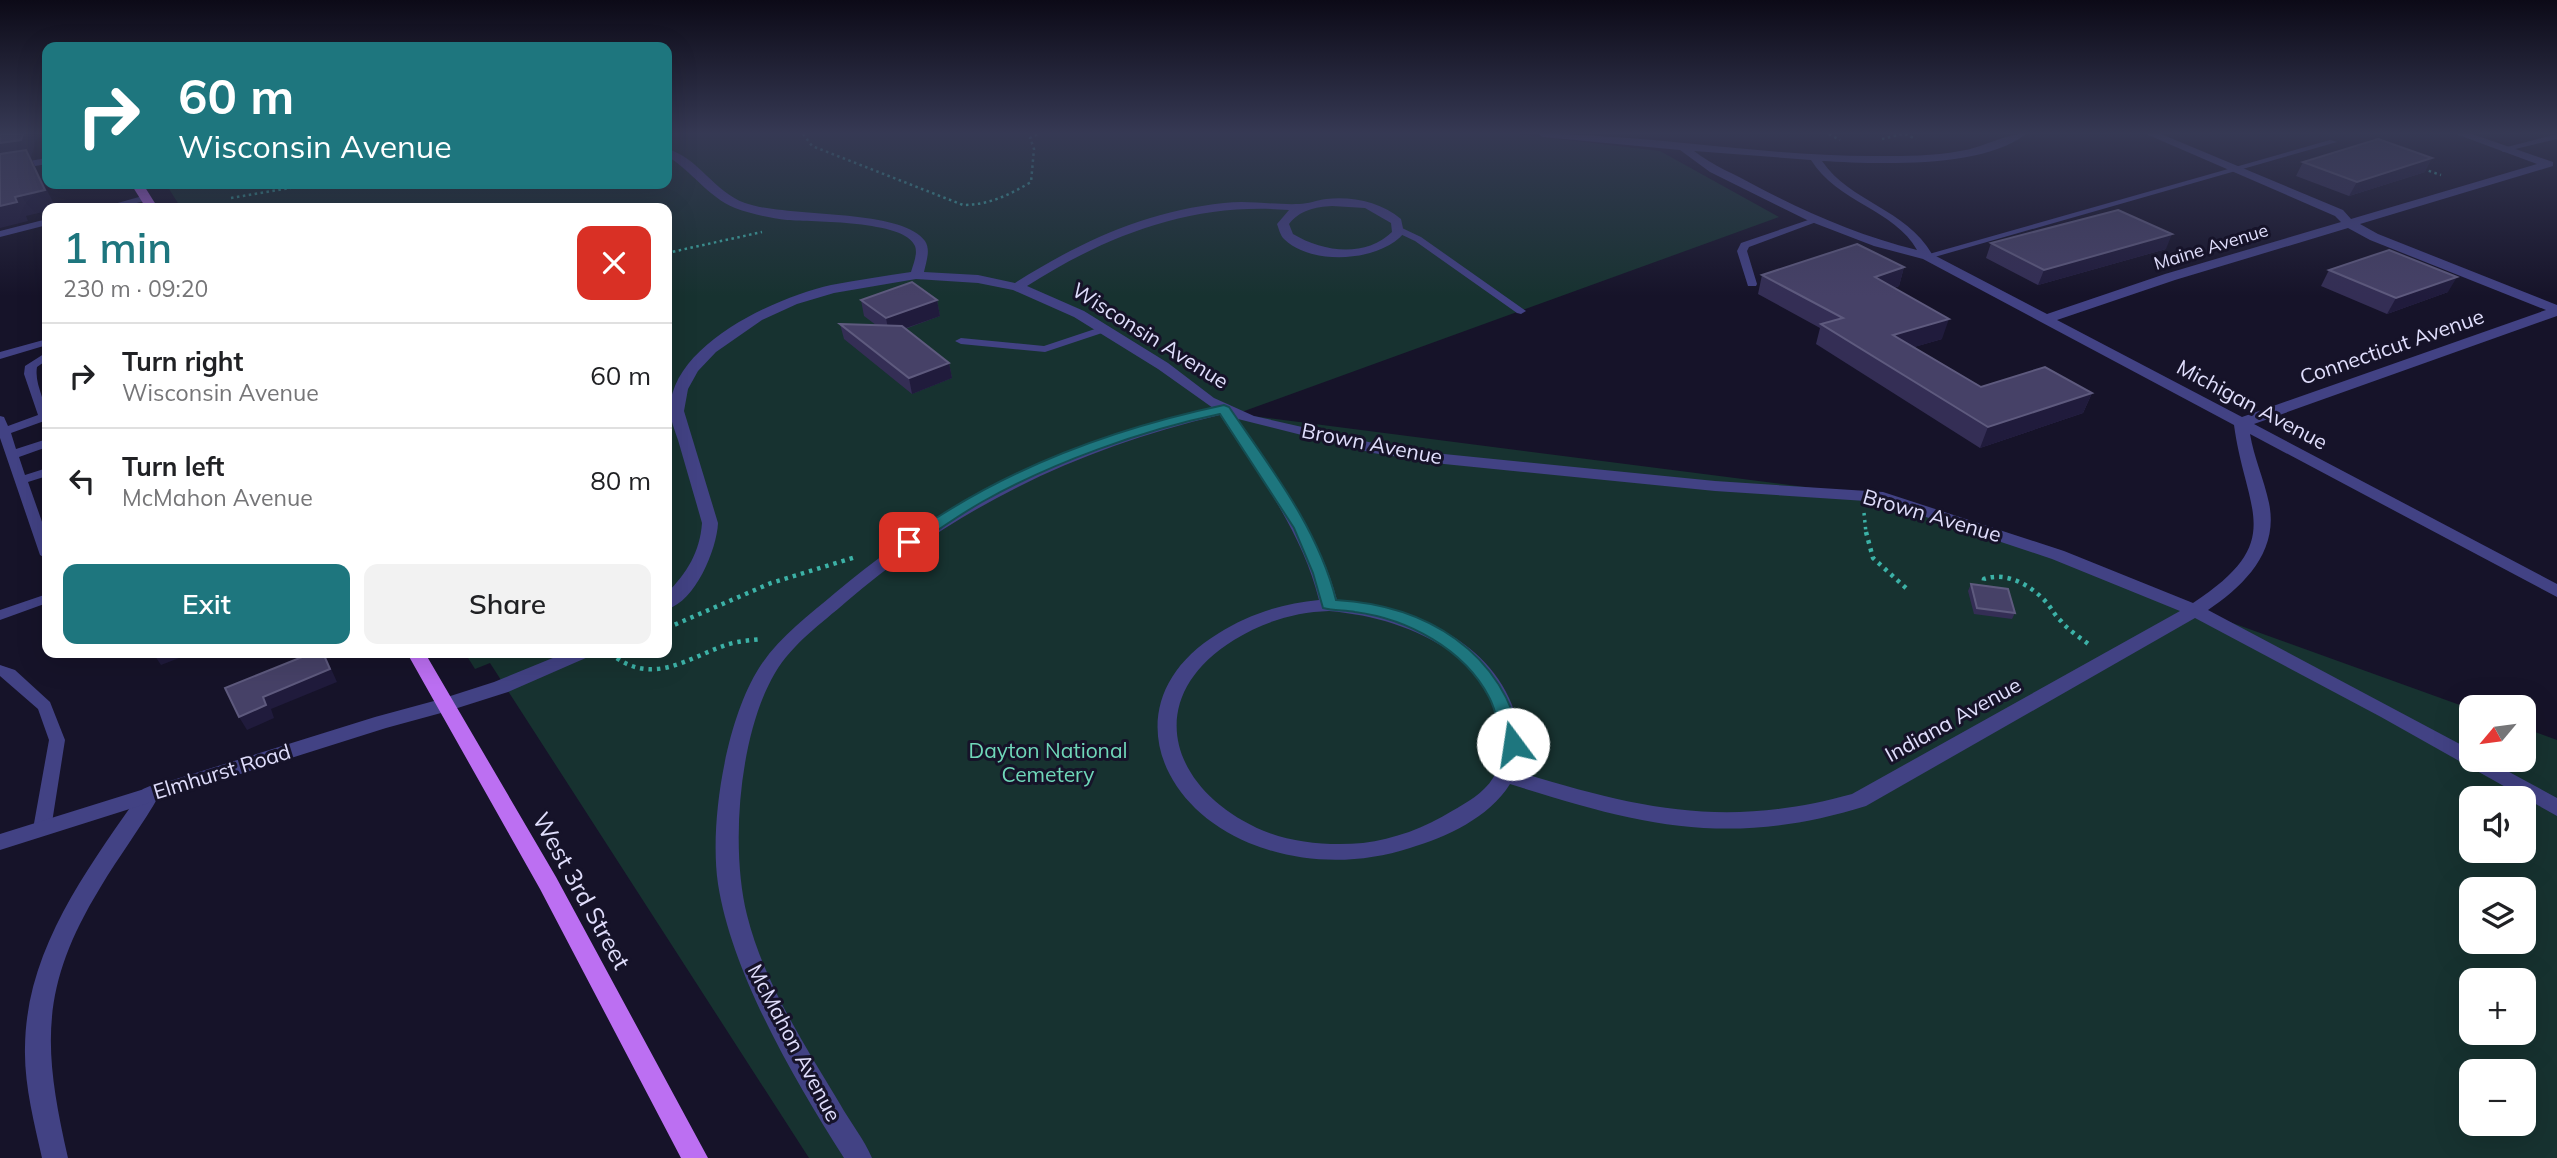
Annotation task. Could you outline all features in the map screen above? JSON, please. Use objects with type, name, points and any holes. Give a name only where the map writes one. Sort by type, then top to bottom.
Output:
[{"type":"main road","name":"West 3rd Street","points":[[419,658],[548,883],[695,1158]]},
{"type":"street","points":[[709,188],[742,206],[785,215],[875,223],[906,232],[920,244],[916,275]]},
{"type":"street","name":"Michigan Avenue","points":[[1752,188],[1814,221],[1891,248],[1927,256],[2557,591]]},
{"type":"street","name":"Michigan Avenue","points":[[1847,188],[1914,236],[1927,256]]},
{"type":"street","points":[[2282,188],[2339,212],[2348,223],[2557,311]]},
{"type":"street","name":"Maine Avenue","points":[[2046,319],[2169,277],[2474,188]]},
{"type":"street","points":[[1017,288],[1079,250],[1142,224],[1187,212],[1245,204],[1265,203],[1301,208],[1332,202],[1365,205],[1390,215],[1397,222],[1399,230],[1392,240],[1373,249],[1346,252],[1317,250],[1295,242],[1284,230],[1287,218],[1301,208]]},
{"type":"street","name":"Wisconsin Avenue","points":[[672,597],[702,560],[710,535],[710,523],[677,411],[681,389],[692,369],[729,334],[773,309],[832,289],[916,275],[978,279],[1044,297],[1104,329],[1163,366],[1224,410],[1301,528],[1321,573],[1329,605]]},
{"type":"street","name":"Connecticut Avenue","points":[[2241,423],[2557,311]]},
{"type":"street","name":"Brown Avenue","points":[[1224,410],[1249,419],[1373,448],[1444,459],[1716,486],[1862,494],[1893,500],[2004,536],[2195,610],[2459,752]]},
{"type":"street","name":"McMahon Avenue","points":[[859,1158],[760,988],[735,915],[727,864],[729,819],[750,705],[767,670],[785,648],[870,570],[909,542],[1004,484],[1097,445],[1182,418],[1224,410]]},
{"type":"street","name":"Indiana Avenue","points":[[1505,775],[1585,800],[1656,817],[1729,824],[1803,816],[1859,800],[2195,610],[2239,579],[2256,554],[2261,539],[2262,508],[2246,456],[2241,423]]},
{"type":"street","points":[[1329,605],[1357,606],[1401,618],[1465,652],[1491,683],[1508,718],[1513,744],[1505,775],[1501,784],[1485,799],[1445,825],[1396,844],[1362,851],[1314,851],[1268,841],[1228,822],[1197,796],[1175,765],[1166,734],[1170,695],[1178,680],[1202,653],[1233,632],[1285,611],[1329,605]]},
{"type":"street","points":[[445,705],[501,687],[569,658]]},
{"type":"street","name":"Elmhurst Road","points":[[0,842],[382,722],[445,705]]},
{"type":"street","name":"Brown Avenue","points":[[2494,772],[2557,808]]},
{"type":"street","points":[[55,1158],[38,1076],[39,1014],[46,982],[71,918],[150,794]]},
{"type":"lane","points":[[1927,256],[2169,188]]},
{"type":"lane","points":[[1752,284],[1742,251],[1745,245],[1814,221]]},
{"type":"lane","points":[[0,234],[42,223]]},
{"type":"lane","points":[[1399,230],[1418,239],[1521,311]]},
{"type":"lane","points":[[961,341],[1045,349],[1104,329]]},
{"type":"lane","points":[[0,356],[42,343]]},
{"type":"lane","points":[[42,358],[31,366],[30,374],[42,406]]},
{"type":"lane","points":[[42,417],[2,426],[42,541]]},
{"type":"lane","points":[[12,454],[42,445]]},
{"type":"lane","points":[[21,480],[42,474]]},
{"type":"lane","points":[[0,615],[42,600]]},
{"type":"lane","points":[[0,670],[10,674],[45,706],[57,740],[42,829]]},
{"type":"path","points":[[920,188],[963,205],[979,206],[995,203],[1021,188]]},
{"type":"path","points":[[231,198],[284,189]]},
{"type":"path","points":[[672,252],[765,231]]},
{"type":"path","points":[[1862,494],[1869,555],[1878,567],[1907,589]]},
{"type":"path","points":[[672,626],[781,579],[846,558],[864,555]]},
{"type":"path","points":[[1982,589],[1983,579],[1995,575],[2020,583],[2039,594],[2072,633],[2109,658]]},
{"type":"path","points":[[615,658],[624,666],[653,670],[671,667],[727,644],[739,642],[765,639],[775,641],[785,648]]},
{"type":"green space","name":"Dayton National Cemetery","points":[[1727,188],[1779,217],[1236,414],[1883,497],[2459,705],[2459,772],[2536,772],[2536,732],[2557,740],[2557,1158],[809,1158],[490,663],[475,669],[468,658],[672,658],[672,203],[178,203],[169,189]]},
{"type":"building","points":[[0,188],[45,190],[15,197],[17,202],[0,206]]},
{"type":"building","points":[[2118,210],[2172,234],[2044,270],[1991,243]]},
{"type":"building","points":[[1857,244],[1904,267],[1875,277],[1949,319],[1893,335],[1981,387],[2045,367],[2092,393],[1988,427],[1821,324],[1843,318],[1762,275]]},
{"type":"building","points":[[2389,250],[2457,277],[2396,298],[2329,270]]},
{"type":"building","points":[[912,282],[937,300],[886,318],[861,300]]},
{"type":"building","points":[[840,324],[902,326],[949,363],[909,378]]},
{"type":"building","points":[[1971,584],[2008,589],[2015,613],[1977,608]]},
{"type":"building","points":[[300,658],[325,658],[330,669],[263,697],[266,705],[239,717],[225,688]]},
{"type":"route","points":[[909,542],[977,499],[1047,464],[1182,418],[1224,410],[1301,528],[1321,573],[1329,605],[1357,606],[1401,618],[1421,626],[1465,652],[1491,683],[1508,718],[1513,744]]}]
